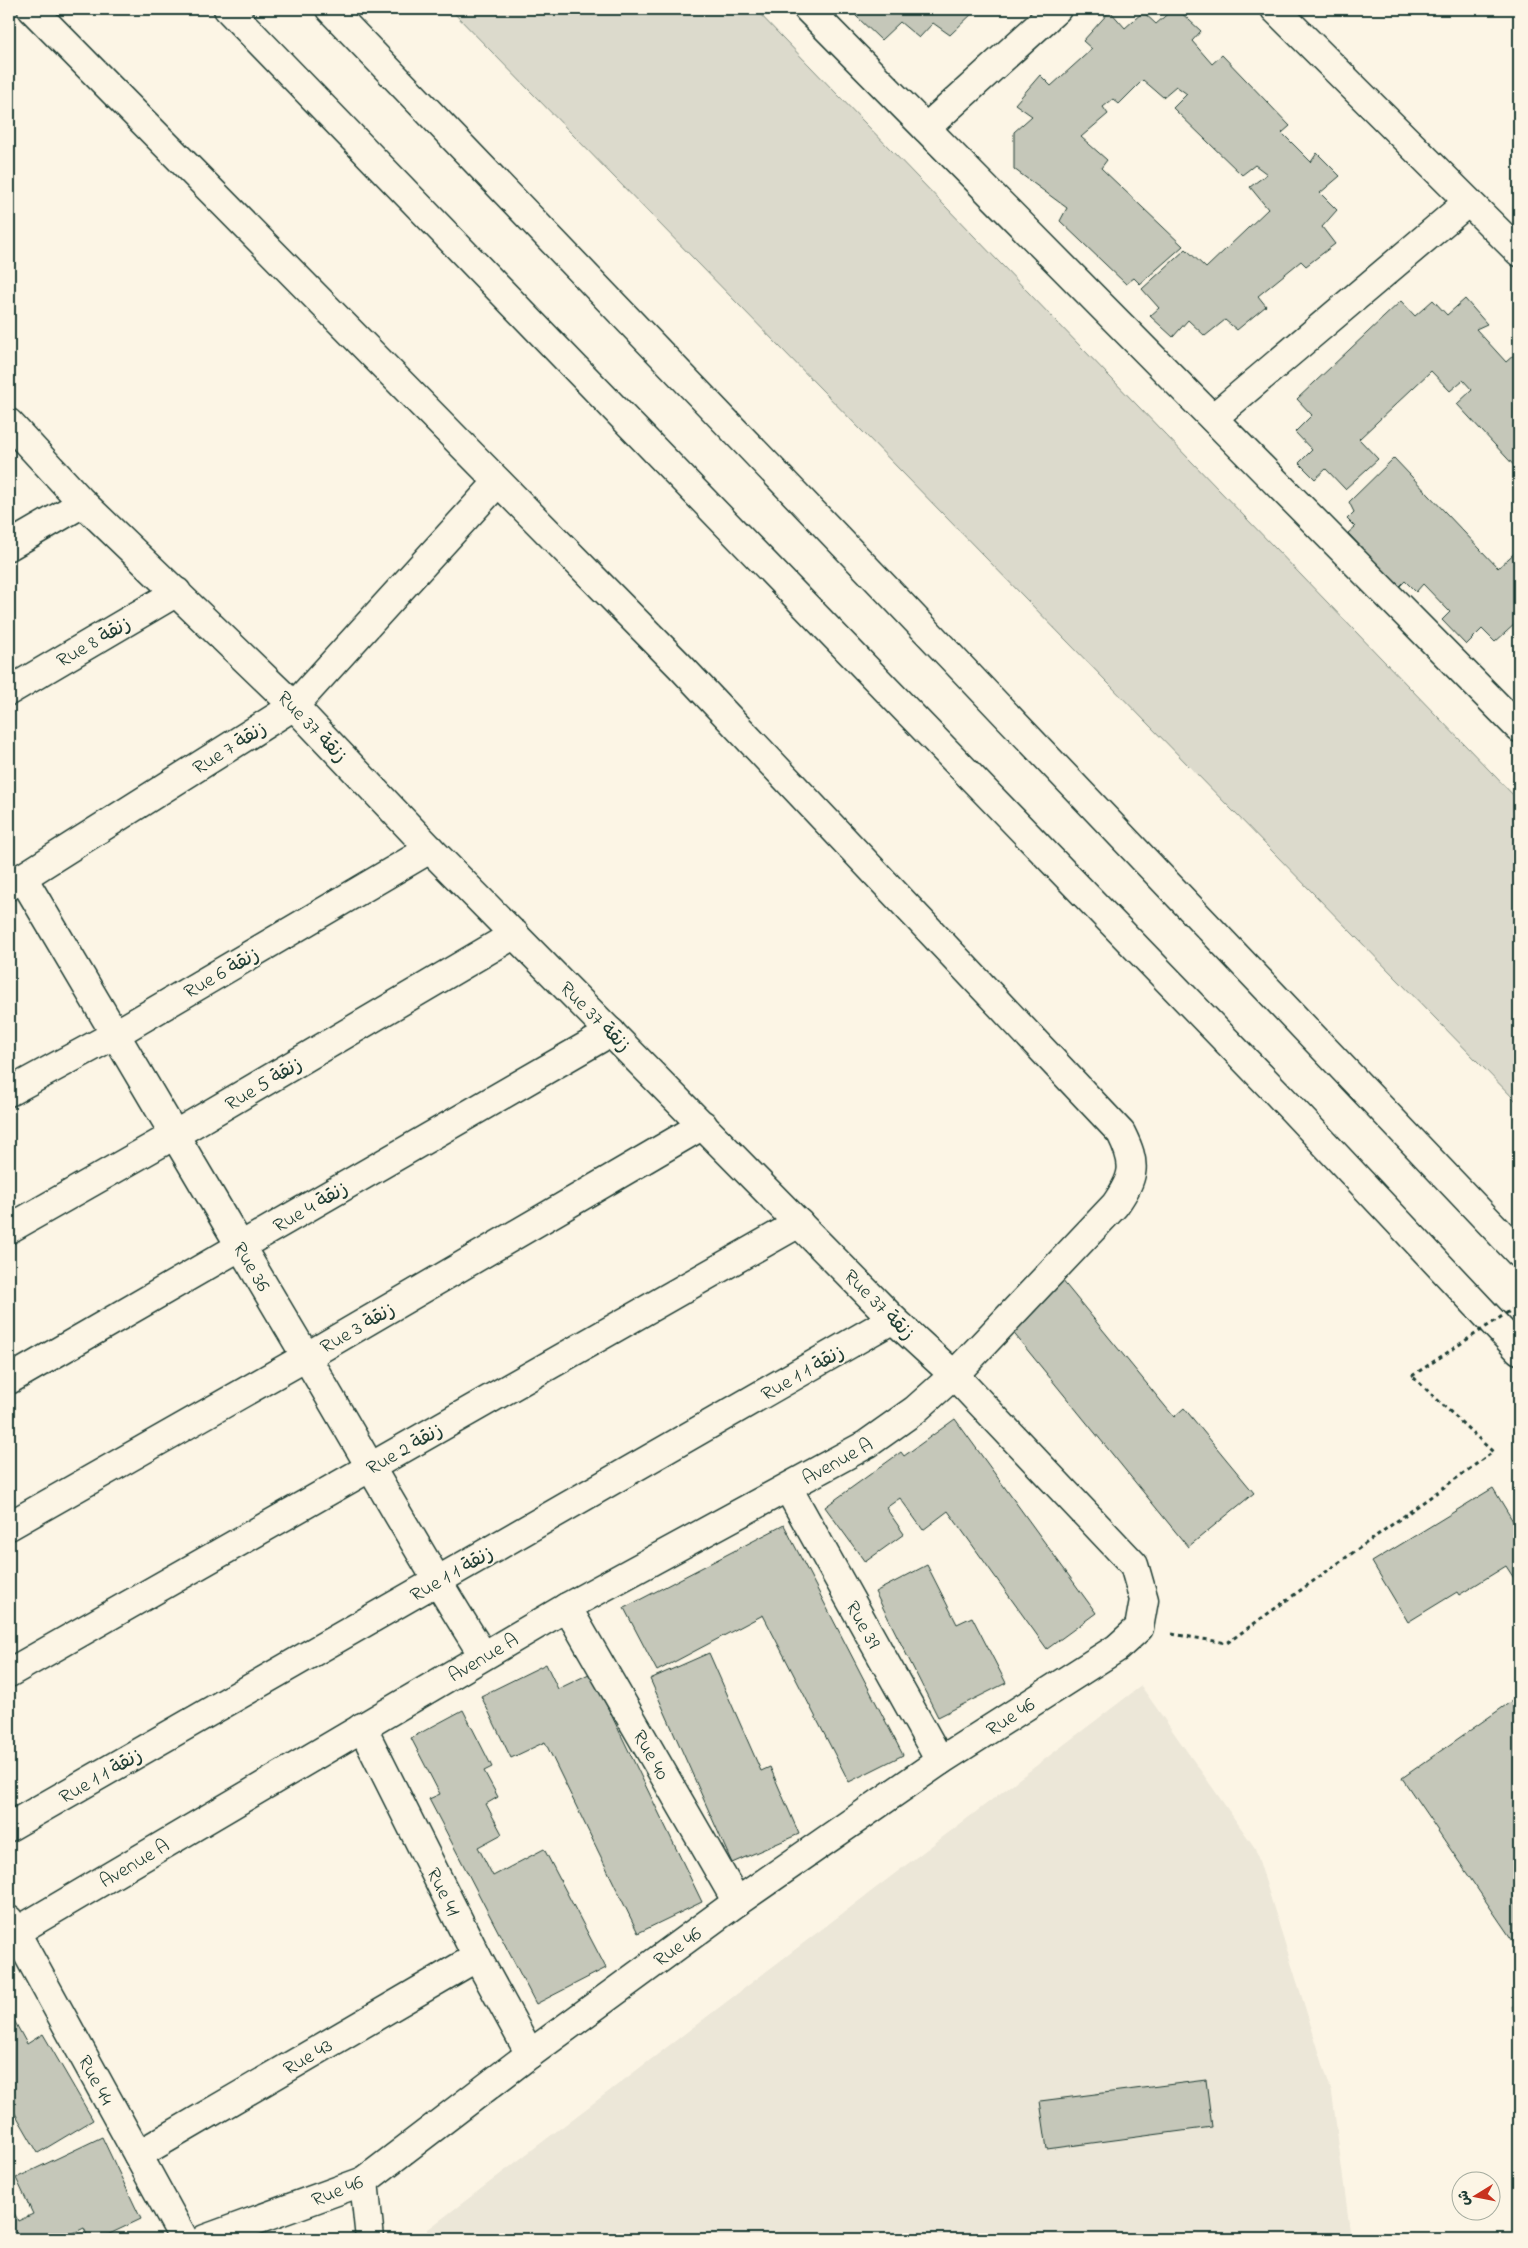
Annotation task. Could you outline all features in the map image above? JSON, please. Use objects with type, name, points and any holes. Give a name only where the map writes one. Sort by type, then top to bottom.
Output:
[{"type":"main road","name":"Avenue A","points":[[11,1929],[362,1728],[567,1607],[867,1444],[915,1410],[954,1374],[1115,1205],[1128,1186],[1133,1170],[1130,1151],[1121,1133],[680,666],[32,9]]},
{"type":"main road","points":[[228,9],[1270,1086],[1519,1350]]},
{"type":"main road","points":[[330,9],[896,598],[1519,1253]]},
{"type":"main road","points":[[808,9],[1213,418],[1515,715]]},
{"type":"main road","points":[[926,128],[1057,9]]},
{"type":"main road","points":[[1275,9],[1519,252]]},
{"type":"main road","points":[[1213,418],[1468,202]]},
{"type":"main road","name":"Rue 37 زنقة","points":[[9,423],[83,503],[294,706],[430,849],[893,1319],[954,1374],[1134,1565],[1141,1582],[1144,1600],[1138,1628]]},
{"type":"main road","name":"Rue 7 زنقة","points":[[16,882],[294,706],[498,482]]},
{"type":"main road","points":[[9,546],[83,503]]},
{"type":"main road","name":"Rue 8 زنقة","points":[[9,690],[177,592]]},
{"type":"main road","name":"Rue 6 زنقة","points":[[9,1092],[114,1035],[430,849]]},
{"type":"main road","name":"Rue 36","points":[[16,882],[176,1134],[437,1582],[483,1655]]},
{"type":"main road","name":"Rue 5 زنقة","points":[[9,1229],[176,1134],[515,934]]},
{"type":"main road","name":"Rue 4 زنقة","points":[[9,1380],[611,1032]]},
{"type":"main road","name":"Rue 3 زنقة","points":[[9,1526],[306,1357],[703,1125]]},
{"type":"main road","name":"Rue 2 زنقة","points":[[9,1673],[799,1223]]},
{"type":"main road","name":"Rue 1 زنقة 1","points":[[9,1827],[893,1319]]},
{"type":"main road","name":"Rue 39","points":[[788,1488],[940,1761]]},
{"type":"main road","name":"Rue 40","points":[[567,1607],[737,1902]]},
{"type":"main road","name":"Rue 46","points":[[205,2239],[364,2181],[530,2054],[737,1902],[940,1761],[1118,1648],[1138,1628]]},
{"type":"main road","name":"Rue 41","points":[[362,1728],[477,1957],[530,2054]]},
{"type":"main road","name":"Rue 44","points":[[11,1929],[184,2239]]},
{"type":"main road","name":"Rue 43","points":[[138,2155],[477,1957]]},
{"type":"main road","points":[[364,2181],[370,2239]]},
{"type":"path","points":[[1138,1628],[1227,1643],[1493,1452],[1412,1376],[1519,1305]]},
{"type":"shaded area","points":[[450,9],[755,9],[1519,801],[1519,1104]]},
{"type":"shaded area","points":[[1141,1686],[1255,1848],[1332,2093],[1351,2239],[427,2239],[427,2230]]},
{"type":"shaded area","points":[[1519,2005],[1519,2071],[1512,2006]]},
{"type":"building","points":[[865,9],[977,9],[950,35],[933,23],[919,38],[900,22],[881,40],[856,16]]},
{"type":"building","points":[[1173,9],[1177,9],[1201,31],[1192,41],[1212,64],[1222,55],[1290,126],[1282,133],[1311,162],[1317,153],[1340,176],[1320,193],[1337,210],[1322,227],[1335,244],[1306,266],[1301,261],[1258,296],[1266,306],[1237,330],[1225,320],[1205,336],[1188,320],[1173,337],[1150,316],[1159,308],[1142,289],[1186,249],[1206,268],[1268,209],[1250,187],[1267,174],[1255,165],[1242,175],[1173,108],[1187,94],[1176,86],[1163,97],[1143,80],[1119,104],[1113,99],[1103,107],[1108,114],[1081,137],[1107,160],[1101,168],[1183,246],[1140,284],[1134,278],[1126,284],[1060,221],[1067,208],[1014,169],[1014,132],[1032,116],[1015,104],[1040,75],[1051,86],[1092,49],[1083,41],[1110,11],[1125,28],[1143,12],[1156,24]]},
{"type":"building","points":[[1465,299],[1487,324],[1476,329],[1506,362],[1515,354],[1519,359],[1519,471],[1457,404],[1472,390],[1463,380],[1450,391],[1431,371],[1359,439],[1378,459],[1345,489],[1326,469],[1315,479],[1299,463],[1312,450],[1295,432],[1312,415],[1297,399],[1401,301],[1415,316],[1433,300],[1447,315]]},
{"type":"building","points":[[1394,458],[1498,568],[1519,549],[1519,626],[1516,623],[1495,642],[1482,629],[1466,645],[1442,620],[1450,612],[1423,584],[1416,592],[1405,581],[1399,587],[1348,533],[1355,527],[1347,519],[1354,512],[1349,502]]},
{"type":"building","points":[[1062,1280],[1174,1417],[1184,1408],[1254,1493],[1188,1547],[1007,1325]]},
{"type":"building","points":[[955,1419],[1096,1613],[1047,1649],[948,1511],[923,1530],[900,1498],[886,1508],[904,1534],[865,1562],[825,1507],[901,1452],[904,1456]]},
{"type":"building","points":[[1493,1488],[1519,1531],[1519,1586],[1506,1566],[1459,1595],[1457,1592],[1408,1622],[1372,1562]]},
{"type":"building","points":[[784,1525],[903,1755],[849,1782],[763,1615],[657,1671],[624,1608]]},
{"type":"building","points":[[927,1565],[957,1624],[972,1617],[1006,1683],[938,1717],[875,1592]]},
{"type":"building","points":[[709,1653],[761,1771],[770,1767],[799,1834],[732,1863],[650,1679]]},
{"type":"building","points":[[546,1664],[558,1689],[591,1673],[702,1902],[638,1933],[545,1742],[511,1758],[481,1696]]},
{"type":"building","points":[[1519,1696],[1519,1950],[1402,1778]]},
{"type":"building","points":[[463,1710],[492,1767],[484,1771],[498,1797],[486,1804],[502,1834],[478,1847],[493,1876],[544,1849],[606,1968],[536,2004],[429,1799],[440,1794],[411,1738]]},
{"type":"building","points":[[9,2011],[27,2044],[43,2034],[93,2120],[38,2153],[9,2103]]},
{"type":"building","points":[[1206,2080],[1212,2127],[1047,2149],[1040,2101]]},
{"type":"building","points":[[102,2137],[141,2219],[99,2239],[89,2239],[84,2228],[61,2239],[9,2239],[9,2202],[18,2221],[33,2214],[16,2178]]}]
